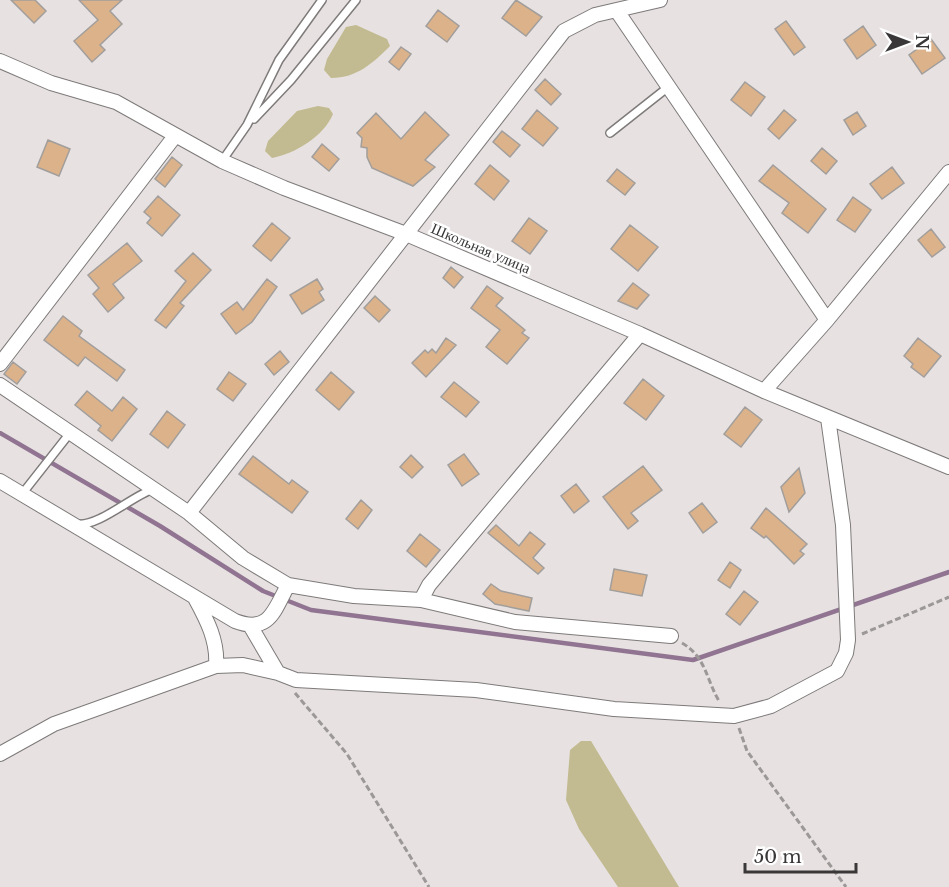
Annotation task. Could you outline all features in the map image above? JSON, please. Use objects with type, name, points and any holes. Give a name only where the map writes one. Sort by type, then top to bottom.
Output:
[{"type":"street","points":[[189,513],[564,32],[595,15],[660,0]]},
{"type":"street","points":[[617,11],[667,88],[827,320]]},
{"type":"street","name":"Школьная улица","points":[[0,61],[51,83],[117,102],[222,161],[284,188],[406,234],[640,334],[764,391],[949,467]]},
{"type":"street","points":[[0,364],[175,136]]},
{"type":"street","points":[[764,391],[827,320],[949,172]]},
{"type":"street","points":[[421,600],[429,585],[640,334]]},
{"type":"street","points":[[0,385],[189,513],[243,558],[288,585],[354,596],[421,600],[515,622],[671,636]]},
{"type":"street","points":[[0,754],[54,724],[216,666],[243,665],[278,673],[296,680],[476,690],[614,710],[734,716],[771,706],[837,671],[846,653],[848,640],[843,525],[828,418]]},
{"type":"street","points":[[0,481],[235,621],[252,627],[262,624],[273,614],[288,585]]},
{"type":"street","points":[[194,596],[208,621],[217,653],[216,666]]},
{"type":"street","points":[[252,627],[278,673]]},
{"type":"lane","points":[[247,126],[279,60],[314,7],[322,0]]},
{"type":"lane","points":[[222,161],[247,126],[291,80],[356,0]]},
{"type":"lane","points":[[610,133],[667,88]]},
{"type":"lane","points":[[22,494],[70,433]]},
{"type":"lane","points":[[72,524],[82,525],[94,522],[136,495],[153,489]]},
{"type":"path","points":[[848,640],[949,597]]},
{"type":"path","points":[[671,636],[698,655],[720,702],[734,716],[747,751],[846,887]]},
{"type":"path","points":[[293,691],[346,754],[429,887]]},
{"type":"shaded area","points":[[356,25],[387,39],[390,46],[371,64],[357,72],[331,78],[324,70],[327,59],[346,27]]},
{"type":"shaded area","points":[[318,106],[329,108],[333,114],[316,137],[281,156],[272,158],[265,151],[268,141],[297,111]]},
{"type":"shaded area","points":[[581,741],[591,741],[679,887],[618,887],[579,829],[566,800],[570,750]]},
{"type":"building","points":[[11,0],[35,0],[46,11],[34,23]]},
{"type":"building","points":[[79,0],[122,0],[110,11],[122,24],[100,45],[105,50],[92,62],[74,41],[98,20]]},
{"type":"building","points":[[516,0],[542,17],[526,36],[502,18]]},
{"type":"building","points":[[438,10],[459,26],[447,42],[426,26]]},
{"type":"building","points":[[786,21],[805,47],[794,55],[775,29]]},
{"type":"building","points":[[863,26],[876,45],[857,59],[844,40]]},
{"type":"building","points":[[931,39],[945,58],[922,74],[909,55]]},
{"type":"building","points":[[401,47],[411,54],[399,70],[389,62]]},
{"type":"building","points":[[545,79],[561,94],[551,105],[535,90]]},
{"type":"building","points":[[745,82],[765,97],[751,116],[731,100]]},
{"type":"building","points":[[537,110],[558,128],[543,146],[522,129]]},
{"type":"building","points":[[784,110],[796,120],[779,139],[768,129]]},
{"type":"building","points":[[425,112],[449,135],[425,160],[435,167],[413,186],[372,168],[367,157],[367,148],[361,147],[362,138],[357,133],[376,113],[401,139]]},
{"type":"building","points":[[857,112],[866,126],[853,135],[844,120]]},
{"type":"building","points":[[502,131],[520,145],[510,157],[493,142]]},
{"type":"building","points":[[48,140],[70,149],[59,176],[37,167]]},
{"type":"building","points":[[322,144],[339,159],[329,171],[312,157]]},
{"type":"building","points":[[822,148],[837,161],[826,174],[811,161]]},
{"type":"building","points":[[172,157],[182,165],[165,187],[155,179]]},
{"type":"building","points":[[490,165],[509,181],[494,200],[475,184]]},
{"type":"building","points":[[773,165],[826,209],[808,233],[782,213],[789,203],[759,181]]},
{"type":"building","points":[[892,167],[904,183],[882,199],[870,184]]},
{"type":"building","points":[[617,169],[635,183],[625,195],[607,181]]},
{"type":"building","points":[[158,196],[180,215],[162,236],[147,223],[151,218],[144,212]]},
{"type":"building","points":[[853,197],[871,210],[855,232],[837,220]]},
{"type":"building","points":[[529,218],[547,231],[530,254],[512,241]]},
{"type":"building","points":[[272,223],[290,238],[271,261],[253,246]]},
{"type":"building","points":[[630,225],[658,247],[638,271],[611,249]]},
{"type":"building","points":[[931,229],[945,247],[932,257],[918,240]]},
{"type":"building","points":[[127,243],[142,261],[113,284],[124,298],[108,312],[93,294],[99,288],[88,275]]},
{"type":"building","points":[[193,253],[211,270],[180,303],[184,306],[166,328],[155,320],[186,281],[175,271]]},
{"type":"building","points":[[451,267],[463,277],[454,288],[443,278]]},
{"type":"building","points":[[267,279],[277,287],[252,322],[236,334],[221,314],[237,302],[243,310]]},
{"type":"building","points":[[317,279],[323,289],[319,292],[324,300],[302,314],[290,295]]},
{"type":"building","points":[[633,283],[649,295],[637,309],[618,301]]},
{"type":"building","points":[[487,286],[503,298],[496,306],[525,330],[522,333],[529,338],[507,364],[486,347],[500,330],[471,308]]},
{"type":"building","points":[[375,296],[390,310],[379,322],[364,308]]},
{"type":"building","points":[[63,316],[82,331],[79,336],[125,370],[117,381],[85,357],[78,366],[44,340]]},
{"type":"building","points":[[446,338],[456,345],[426,377],[412,363],[425,350],[428,353],[432,349],[436,353]]},
{"type":"building","points":[[918,338],[941,356],[924,377],[911,367],[913,364],[904,356]]},
{"type":"building","points":[[280,351],[289,362],[274,375],[265,364]]},
{"type":"building","points":[[13,362],[26,372],[17,384],[4,374]]},
{"type":"building","points":[[229,372],[246,384],[233,401],[217,389]]},
{"type":"building","points":[[331,372],[354,392],[339,410],[316,390]]},
{"type":"building","points":[[643,379],[664,396],[646,420],[624,403]]},
{"type":"building","points":[[454,382],[479,402],[466,417],[441,397]]},
{"type":"building","points":[[87,391],[112,411],[123,397],[137,409],[112,441],[98,430],[101,426],[75,405]]},
{"type":"building","points":[[745,407],[762,420],[741,447],[724,434]]},
{"type":"building","points":[[167,411],[185,425],[168,448],[150,434]]},
{"type":"building","points":[[464,454],[479,474],[462,486],[448,465]]},
{"type":"building","points":[[411,455],[423,467],[412,478],[400,467]]},
{"type":"building","points":[[253,456],[289,484],[292,480],[308,492],[292,513],[239,474]]},
{"type":"building","points":[[643,466],[662,490],[631,513],[638,521],[628,529],[603,497]]},
{"type":"building","points":[[799,468],[805,493],[789,512],[781,487]]},
{"type":"building","points":[[576,484],[589,501],[574,513],[561,496]]},
{"type":"building","points":[[361,500],[372,510],[358,529],[346,519]]},
{"type":"building","points":[[702,503],[717,522],[703,533],[689,513]]},
{"type":"building","points":[[766,508],[807,544],[800,551],[804,554],[794,564],[766,536],[764,538],[751,528]]},
{"type":"building","points":[[496,525],[519,546],[530,532],[545,544],[533,558],[544,568],[538,574],[488,533]]},
{"type":"building","points":[[420,534],[440,550],[426,567],[407,551]]},
{"type":"building","points":[[730,562],[741,570],[730,588],[718,580]]},
{"type":"building","points":[[614,569],[647,575],[642,596],[610,590]]},
{"type":"building","points":[[491,584],[501,591],[532,598],[529,611],[495,604],[483,594]]},
{"type":"building","points":[[744,591],[758,602],[740,625],[726,614]]},
{"type":"waterway","points":[[0,433],[160,526],[263,591],[311,610],[693,660],[949,572]]}]
